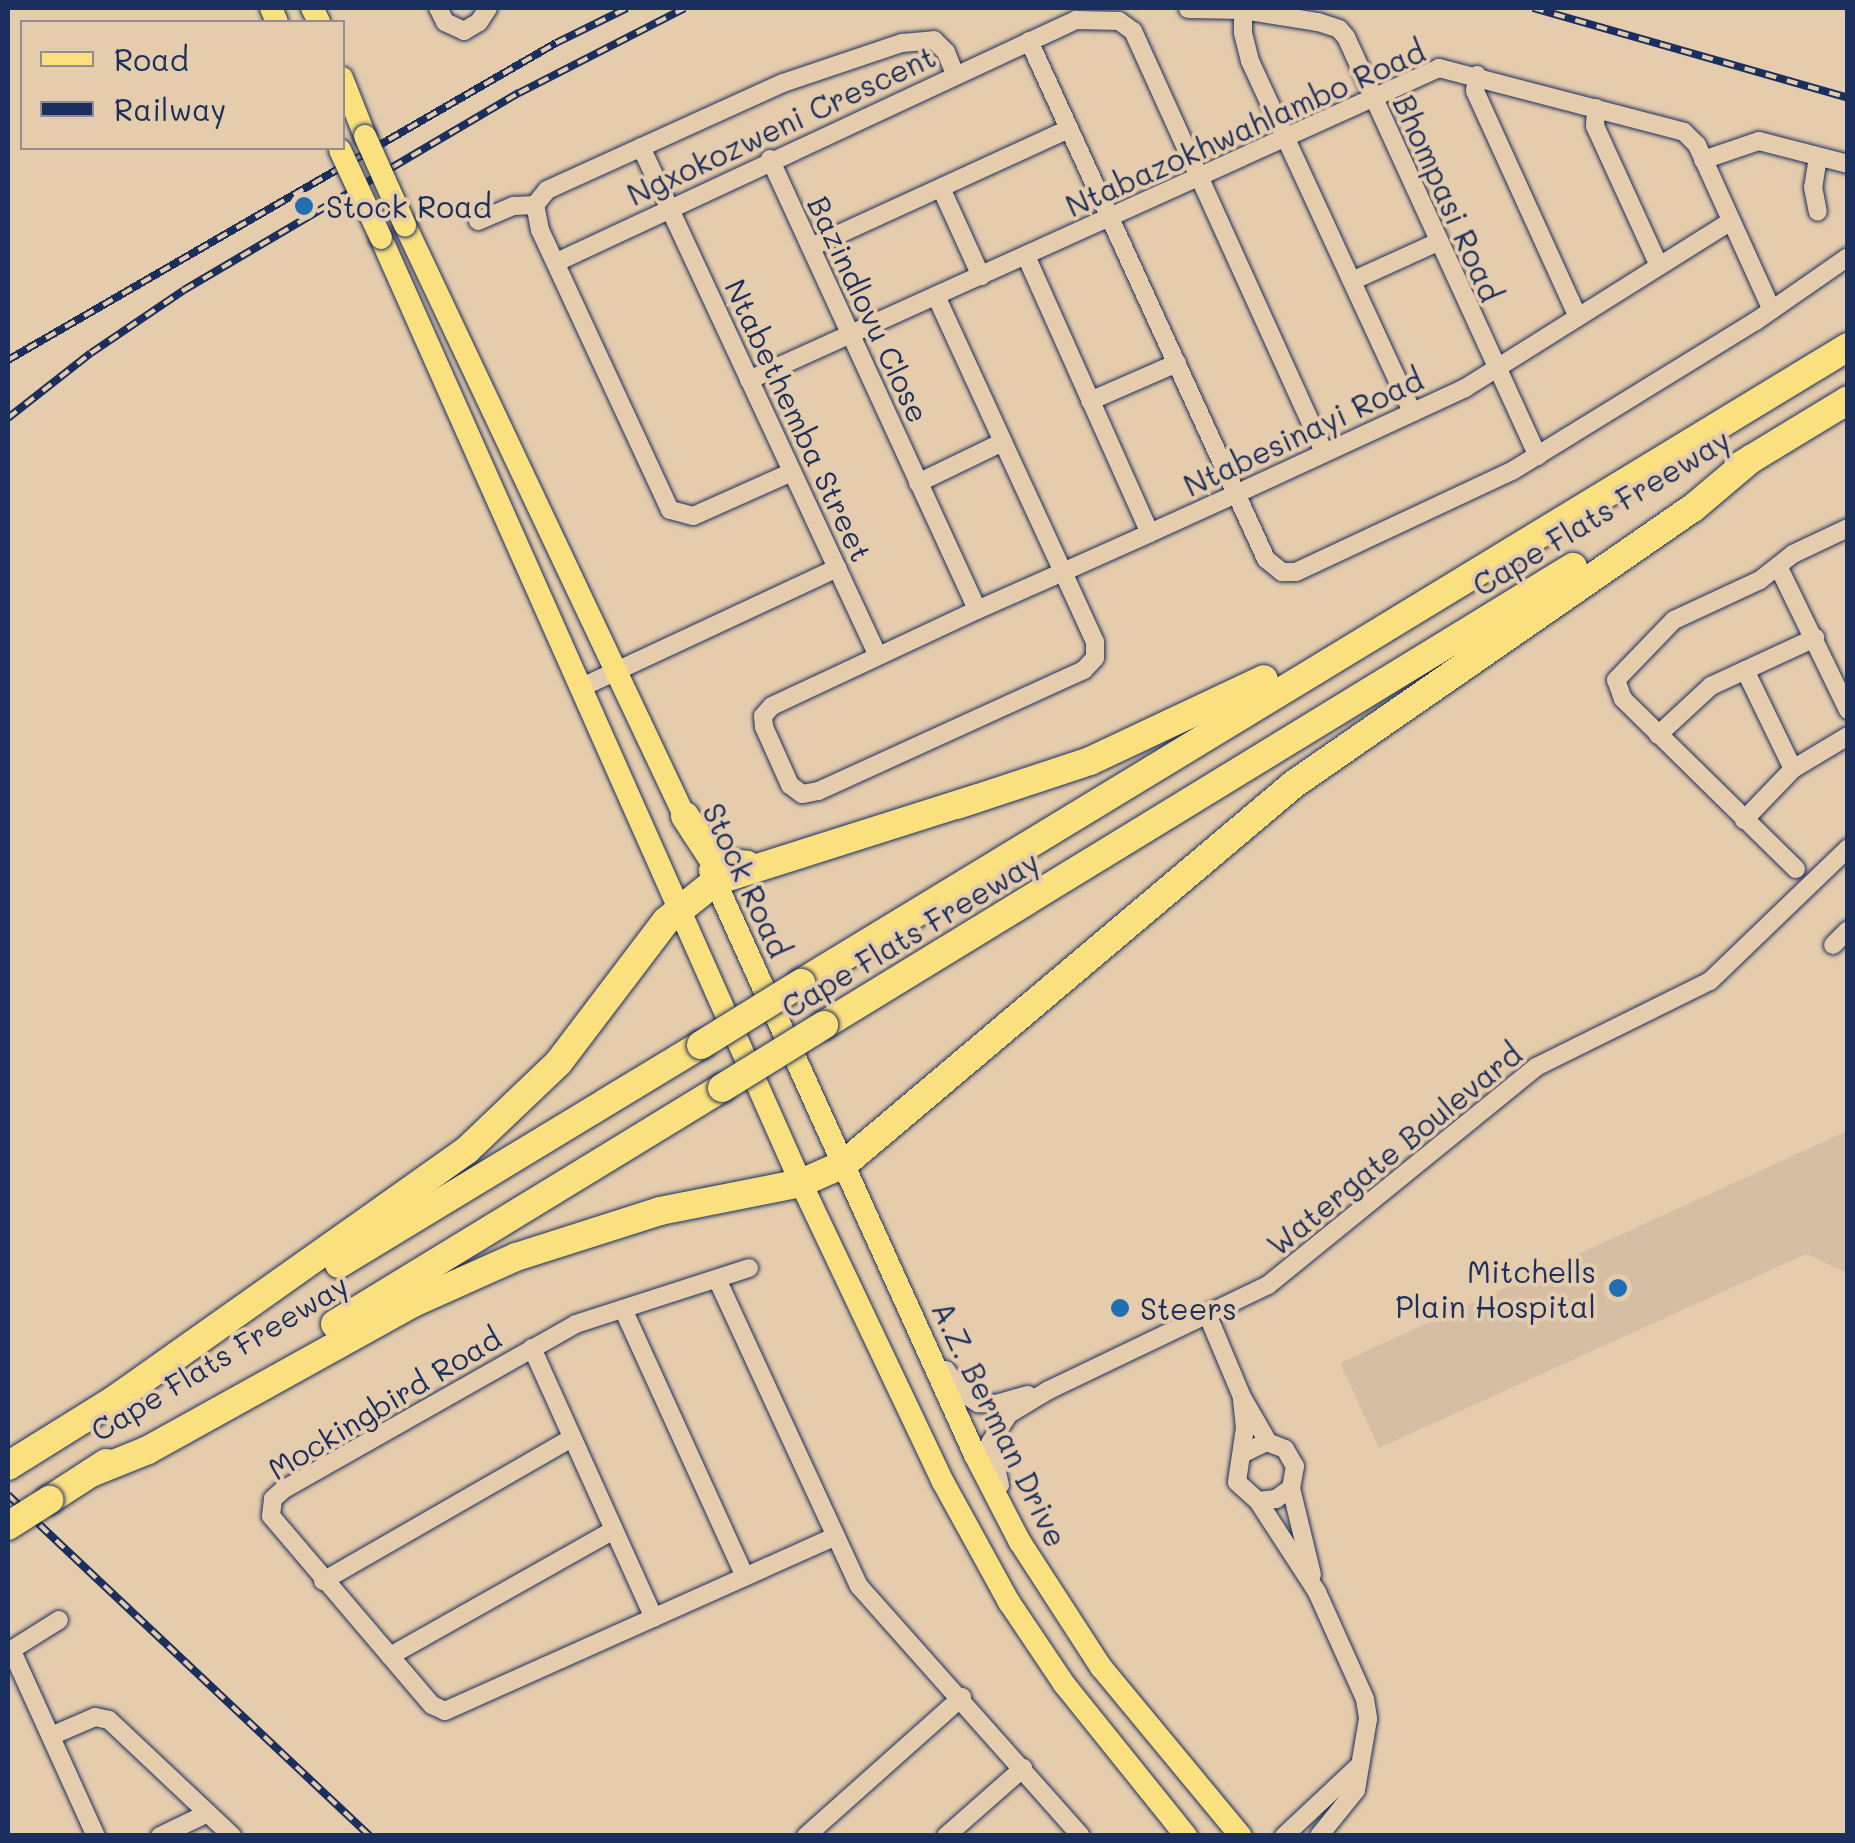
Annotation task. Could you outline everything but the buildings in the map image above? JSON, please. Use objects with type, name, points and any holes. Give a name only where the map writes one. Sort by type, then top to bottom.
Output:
[{"type":"highway","name":"Cape Flats Freeway","points":[[10,1465],[1417,605],[1848,347]]},
{"type":"highway","name":"Cape Flats Freeway","points":[[8,1526],[1848,400]]},
{"type":"highway","points":[[91,1472],[148,1450],[411,1304],[516,1257],[660,1211],[801,1183],[844,1164],[1294,784],[1693,508],[1752,459]]},
{"type":"highway","points":[[107,1404],[468,1150],[558,1062],[680,908],[716,881],[1131,745],[1374,620],[1417,605]]},
{"type":"highway","points":[[685,816],[714,862],[739,867],[975,799]]},
{"type":"main road","name":"Stock Road","points":[[345,86],[365,136],[618,670],[844,1164]]},
{"type":"main road","points":[[340,150],[801,1183],[943,1482],[1009,1602],[1064,1684],[1186,1836]]},
{"type":"main road","points":[[716,881],[700,914],[707,944],[750,1042],[768,1108]]},
{"type":"main road","name":"A.Z. Berman Drive","points":[[844,1164],[975,1455],[1020,1542],[1101,1667],[1241,1836]]},
{"type":"street","points":[[438,8],[445,22],[464,30],[479,22],[488,8]]},
{"type":"street","name":"Bhompasi Road","points":[[1188,10],[1244,10],[1339,30],[1538,456]]},
{"type":"street","points":[[1244,10],[1245,45],[1412,412]]},
{"type":"street","name":"Ngxokozweni Crescent","points":[[557,262],[770,159],[1076,20],[1126,24],[1198,178]]},
{"type":"street","points":[[478,221],[514,206],[535,205],[548,190],[783,83],[913,41],[924,38],[941,45],[956,74]]},
{"type":"street","points":[[1029,41],[1266,559],[1274,568],[1290,574],[1492,482],[1538,456],[1772,310],[1848,256]]},
{"type":"street","name":"Ntabazokhwahlambo Road","points":[[749,380],[1439,68],[1680,130],[1694,141],[1772,310]]},
{"type":"street","points":[[1477,76],[1475,91],[1578,316]]},
{"type":"street","points":[[1596,108],[1595,126],[1659,266]]},
{"type":"street","points":[[811,248],[1070,129]]},
{"type":"street","points":[[1703,160],[1749,141],[1848,164]]},
{"type":"street","name":"Ntabethemba Street","points":[[642,147],[878,656]]},
{"type":"street","points":[[1818,156],[1813,187],[1818,212]]},
{"type":"street","name":"Bazindlovu Close","points":[[770,159],[977,610]]},
{"type":"street","points":[[1198,178],[1324,454]]},
{"type":"street","points":[[941,188],[981,276]]},
{"type":"street","points":[[535,205],[540,230],[670,510],[693,516],[792,472]]},
{"type":"street","name":"Ntabesinayi Road","points":[[1063,572],[1095,642],[1091,664],[818,791],[794,790],[764,727],[763,716],[772,706],[977,610],[1324,454],[1497,370],[1731,221]]},
{"type":"street","points":[[1352,281],[1438,242]]},
{"type":"street","points":[[1026,256],[1150,533]]},
{"type":"street","points":[[936,296],[1063,572]]},
{"type":"street","points":[[1090,401],[1177,363]]},
{"type":"street","points":[[918,483],[1003,442]]},
{"type":"street","points":[[1796,869],[1658,736],[1618,693],[1616,680],[1674,620],[1779,568],[1794,554],[1847,531]]},
{"type":"street","points":[[580,688],[836,568]]},
{"type":"street","points":[[1779,568],[1848,710]]},
{"type":"street","points":[[1658,736],[1711,686],[1815,638]]},
{"type":"street","points":[[1745,670],[1793,770]]},
{"type":"street","points":[[1744,820],[1793,770],[1848,736]]},
{"type":"street","name":"Watergate Boulevard","points":[[1020,1542],[992,1465],[990,1444],[1000,1422],[1049,1390],[1268,1285],[1536,1068],[1710,981],[1848,848]]},
{"type":"street","points":[[1832,945],[1848,930]]},
{"type":"street","name":"Mockingbird Road","points":[[654,1618],[445,1711],[432,1705],[275,1524],[273,1499],[576,1324],[750,1268]]},
{"type":"street","points":[[717,1279],[858,1586],[962,1697],[1080,1836]]},
{"type":"street","name":"Watergate Boulevard","points":[[902,1291],[965,1396],[996,1404],[1049,1390]]},
{"type":"street","points":[[623,1309],[745,1578]]},
{"type":"street","points":[[1208,1316],[1242,1397],[1268,1442],[1292,1457],[1295,1476],[1291,1488],[1316,1592]]},
{"type":"street","points":[[532,1348],[654,1618],[834,1537]]},
{"type":"street","points":[[1242,1397],[1245,1428],[1238,1482],[1258,1500],[1316,1592],[1365,1699],[1368,1719],[1356,1790],[1319,1836]]},
{"type":"street","points":[[324,1581],[572,1438]]},
{"type":"street","points":[[1242,1454],[1268,1442]]},
{"type":"street","points":[[1258,1500],[1276,1500],[1291,1488]]},
{"type":"street","points":[[390,1656],[614,1530]]},
{"type":"street","points":[[59,1620],[10,1651],[96,1836]]},
{"type":"street","points":[[806,1836],[962,1697]]},
{"type":"street","points":[[51,1736],[102,1717],[232,1836]]},
{"type":"street","points":[[1284,1836],[1360,1764]]},
{"type":"street","points":[[946,1836],[1023,1768]]},
{"type":"street","points":[[160,1836],[208,1814]]},
{"type":"shaded area","name":"Mitchells Plain Hospital","points":[[1847,1131],[1847,1273],[1806,1254],[1379,1448],[1340,1363]]},
{"type":"railway","points":[[8,360],[556,43],[627,8]]},
{"type":"railway","points":[[8,418],[91,353],[184,290],[519,93],[685,8]]},
{"type":"railway","points":[[1533,8],[1848,98]]},
{"type":"railway","points":[[8,1495],[370,1836]]},
{"type":"place","name":"Stock Road","points":[[304,206]]},
{"type":"place","name":"Mitchells Plain Hospital","points":[[1618,1288]]},
{"type":"place","name":"Steers","points":[[1120,1308]]}]
